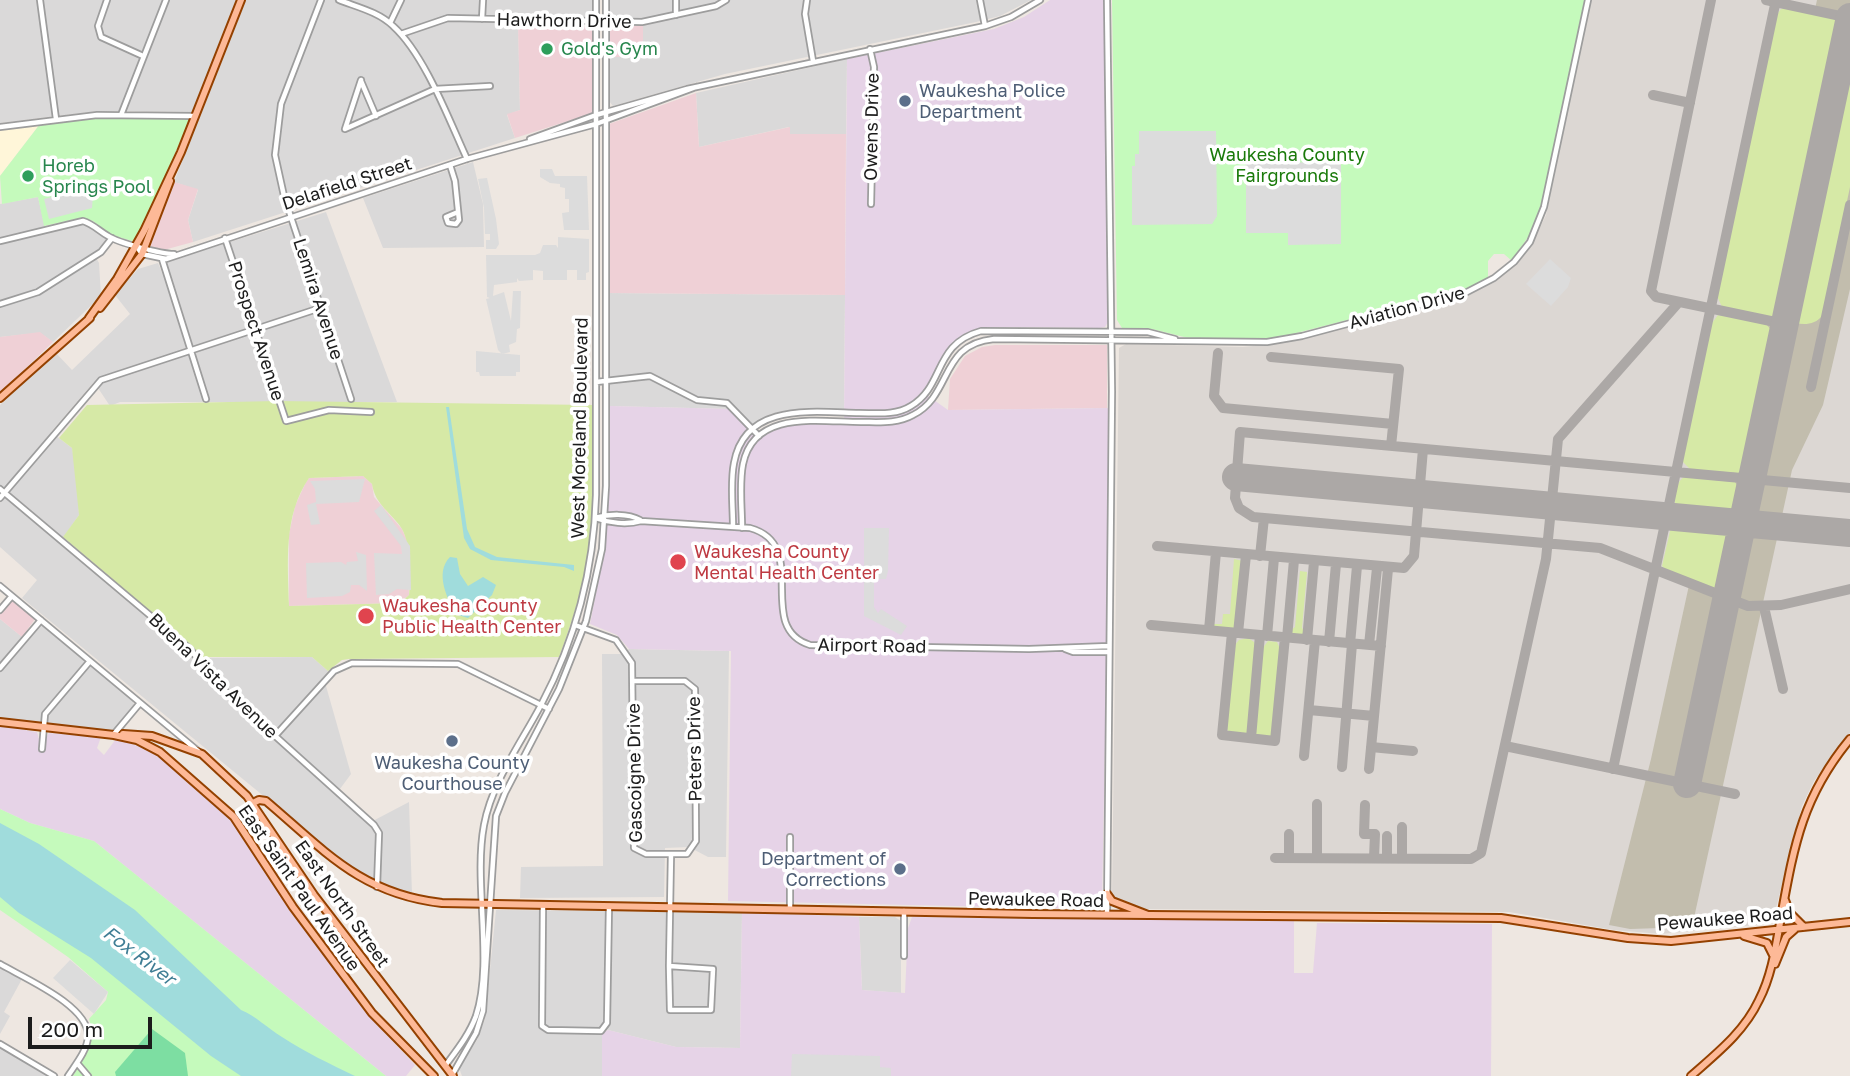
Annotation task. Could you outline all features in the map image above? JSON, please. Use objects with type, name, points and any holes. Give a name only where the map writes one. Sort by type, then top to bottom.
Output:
[{"type":"main road","points":[[0,398],[89,318],[120,285],[142,254],[241,0]]},
{"type":"main road","points":[[89,318],[136,246],[173,169]]},
{"type":"main road","name":"East Saint Paul Avenue","points":[[0,722],[41,729],[114,735],[153,747],[225,807],[243,829],[293,907],[380,1023],[434,1076]]},
{"type":"main road","name":"East North Street","points":[[114,735],[152,736],[202,754],[253,803],[314,895],[445,1067]]},
{"type":"main road","points":[[1691,1076],[1728,1043],[1747,1021],[1760,1000],[1774,957],[1808,803],[1819,782],[1850,739]]},
{"type":"main road","name":"Pewaukee Road","points":[[253,803],[266,801],[324,851],[376,888],[424,901],[482,905],[670,905],[1150,916],[1501,918],[1655,940],[1850,922]]},
{"type":"main road","points":[[1107,894],[1112,901],[1150,916]]},
{"type":"main road","points":[[1770,970],[1786,936],[1802,927],[1790,913],[1785,899]]},
{"type":"main road","points":[[1738,934],[1767,943],[1774,957]]},
{"type":"main road","name":"West Moreland Boulevard","points":[[445,1067],[449,1076]]},
{"type":"street","points":[[40,0],[56,119]]},
{"type":"street","points":[[107,0],[98,26],[102,37],[144,57]]},
{"type":"street","points":[[121,115],[166,0]]},
{"type":"street","name":"Lemira Avenue","points":[[321,0],[281,104],[276,128],[276,165],[351,398]]},
{"type":"street","points":[[339,0],[390,23],[401,34],[435,89],[467,159]]},
{"type":"street","points":[[390,23],[401,0]]},
{"type":"street","points":[[482,19],[483,0]]},
{"type":"street","name":"West Moreland Boulevard","points":[[445,1067],[477,1013],[485,821],[494,794],[556,674],[575,625],[592,552],[596,518],[596,0]]},
{"type":"street","name":"West Moreland Boulevard","points":[[449,1076],[481,1019],[491,905],[494,823],[505,793],[564,678],[584,627],[601,554],[606,468],[606,0]]},
{"type":"street","points":[[676,0],[676,15]]},
{"type":"street","name":"Hawthorn Drive","points":[[401,34],[445,18],[642,22],[716,6],[726,0]]},
{"type":"street","points":[[807,0],[805,14],[813,61]]},
{"type":"street","points":[[980,0],[985,26]]},
{"type":"street","name":"Delafield Street","points":[[554,133],[572,123],[596,115],[696,88],[985,26],[1011,17],[1040,0]]},
{"type":"street","points":[[1107,0],[1112,331],[1107,915]]},
{"type":"street","name":"Aviation Drive","points":[[969,346],[991,339],[1253,343],[1302,336],[1467,292],[1507,268],[1529,243],[1541,217],[1588,0]]},
{"type":"street","name":"Owens Drive","points":[[870,49],[874,67],[871,204]]},
{"type":"street","points":[[596,56],[606,56]]},
{"type":"street","points":[[376,116],[361,80],[345,129],[376,116],[435,89],[489,86]]},
{"type":"street","points":[[596,86],[606,86]]},
{"type":"street","name":"Delafield Street","points":[[162,259],[467,159],[554,133],[606,121],[668,97]]},
{"type":"street","points":[[626,107],[629,113]]},
{"type":"street","points":[[0,127],[56,119],[121,115],[195,116]]},
{"type":"street","points":[[572,123],[575,130]]},
{"type":"street","points":[[596,159],[606,159]]},
{"type":"street","points":[[450,165],[455,181],[458,212]]},
{"type":"street","points":[[596,182],[606,182]]},
{"type":"street","points":[[0,241],[77,221],[91,223],[112,238],[160,254],[176,254]]},
{"type":"street","points":[[596,234],[606,234]]},
{"type":"street","points":[[0,304],[38,292],[101,253],[112,238]]},
{"type":"street","name":"Prospect Avenue","points":[[225,238],[286,421],[329,410],[370,412]]},
{"type":"street","points":[[136,246],[142,254],[162,259],[205,399]]},
{"type":"street","points":[[597,285],[606,285]]},
{"type":"street","points":[[0,498],[2,491],[98,381],[320,307]]},
{"type":"street","points":[[596,329],[606,328]]},
{"type":"street","name":"Aviation Drive","points":[[960,340],[989,330],[1112,331],[1153,333],[1187,342]]},
{"type":"street","points":[[1063,331],[1063,340]]},
{"type":"street","points":[[733,527],[733,481],[738,449],[753,428],[780,414],[887,413],[907,408],[920,400],[930,387],[944,357],[960,340],[969,346],[953,359],[929,404],[911,417],[895,422],[789,422],[774,426],[759,436],[745,457],[742,528]]},
{"type":"street","points":[[596,382],[657,378],[697,400],[727,402],[759,436]]},
{"type":"street","points":[[930,387],[937,393]]},
{"type":"street","points":[[841,413],[841,422]]},
{"type":"street","points":[[866,413],[866,422]]},
{"type":"street","points":[[596,468],[606,468]]},
{"type":"street","points":[[733,481],[742,481]]},
{"type":"street","name":"Buena Vista Avenue","points":[[2,491],[190,649],[223,689],[378,830],[376,888]]},
{"type":"street","name":"Airport Road","points":[[596,518],[605,515],[634,516],[641,521]]},
{"type":"street","name":"Airport Road","points":[[596,518],[633,523],[641,521],[733,527],[762,533],[778,548],[782,562],[783,620],[792,635],[805,644],[1064,649],[1073,652],[1109,649]]},
{"type":"street","points":[[592,552],[601,554]]},
{"type":"street","name":"East North Street","points":[[0,586],[202,754]]},
{"type":"street","points":[[0,610],[12,596]]},
{"type":"street","points":[[0,668],[41,620]]},
{"type":"street","name":"Gascoigne Drive","points":[[575,625],[610,636],[621,645],[632,663],[633,844],[641,854],[671,854]]},
{"type":"street","points":[[42,749],[41,729],[45,714],[90,661]]},
{"type":"street","points":[[275,736],[334,671],[352,663],[458,664],[549,709]]},
{"type":"street","points":[[556,674],[564,678]]},
{"type":"street","name":"Peters Drive","points":[[633,681],[685,681],[695,689],[695,845],[687,853],[671,854]]},
{"type":"street","points":[[114,735],[140,703]]},
{"type":"street","points":[[485,821],[494,823]]},
{"type":"street","points":[[790,837],[790,907]]},
{"type":"street","points":[[669,966],[713,969],[711,1010],[670,1010],[669,966],[671,854]]},
{"type":"street","points":[[482,872],[491,873]]},
{"type":"street","points":[[543,905],[543,1028],[601,1031],[605,1028],[609,906]]},
{"type":"street","points":[[904,911],[904,956]]},
{"type":"street","points":[[0,964],[82,1015],[88,1037],[68,1076]]},
{"type":"street","points":[[0,1044],[54,1076]]},
{"type":"street","points":[[76,1063],[88,1076]]},
{"type":"shaded area","points":[[0,0],[237,0],[192,112],[98,111],[0,123]]},
{"type":"shaded area","points":[[246,0],[594,0],[592,19],[518,17],[520,110],[507,115],[515,138],[193,242],[188,220],[198,190],[174,182]]},
{"type":"shaded area","points":[[609,0],[1031,0],[1000,16],[725,74],[613,106],[609,101],[608,57],[643,57],[643,19],[610,18]]},
{"type":"shaded area","points":[[1050,0],[1104,0],[1108,322],[1105,327],[1099,328],[994,327],[972,331],[943,354],[924,393],[948,410],[1111,408],[1102,903],[1091,909],[728,901],[731,651],[629,649],[617,635],[590,624],[606,541],[609,406],[732,409],[760,439],[774,428],[790,424],[844,424],[847,59],[994,29],[1024,17]]},
{"type":"shaded area","points":[[1591,0],[1850,0],[1850,733],[1814,781],[1802,806],[1773,920],[1765,924],[1661,934],[1614,930],[1509,912],[1145,909],[1117,901],[1112,896],[1119,348],[1126,344],[1243,347],[1283,343],[1469,294],[1506,273],[1533,242],[1546,215]]},
{"type":"shaded area","points":[[1817,0],[1850,0],[1850,289],[1823,405],[1792,470],[1692,927],[1630,929],[1609,925],[1651,759]]},
{"type":"shaded area","points":[[518,23],[594,27],[593,113],[515,138],[507,114],[520,110]]},
{"type":"shaded area","points":[[613,26],[643,26],[643,57],[608,57],[609,31]]},
{"type":"shaded area","points":[[847,59],[846,134],[790,134],[789,127],[699,147],[696,93]]},
{"type":"shaded area","points":[[696,93],[699,147],[790,127],[790,134],[846,134],[845,295],[609,293],[609,124]]},
{"type":"shaded area","points":[[40,124],[0,176],[0,129]]},
{"type":"shaded area","points":[[1139,131],[1216,131],[1217,216],[1212,224],[1132,225],[1132,166],[1135,166],[1135,154],[1139,154]]},
{"type":"shaded area","points":[[473,162],[483,204],[484,247],[383,248],[363,198]]},
{"type":"shaded area","points":[[1341,162],[1341,244],[1288,245],[1288,233],[1246,233],[1246,163]]},
{"type":"shaded area","points":[[540,169],[552,169],[555,176],[587,176],[589,230],[564,230],[562,213],[569,212],[569,199],[565,199],[565,188],[540,177]]},
{"type":"shaded area","points":[[487,178],[496,219],[499,244],[496,249],[486,249],[486,240],[490,240],[490,234],[485,234],[484,208],[478,179]]},
{"type":"shaded area","points":[[174,182],[198,189],[188,220],[193,242],[160,251],[150,246]]},
{"type":"shaded area","points":[[85,189],[93,195],[92,208],[49,219],[44,199]]},
{"type":"shaded area","points":[[38,197],[46,231],[82,223],[105,237],[107,243],[94,254],[99,263],[101,296],[53,342],[40,333],[0,337],[0,204]]},
{"type":"shaded area","points":[[326,212],[397,402],[120,402],[110,406],[94,382],[51,432],[72,448],[78,482],[79,515],[61,541],[196,658],[312,657],[328,671],[324,679],[351,774],[337,793],[369,823],[409,802],[412,895],[392,890],[361,874],[338,857],[22,598],[37,580],[0,547],[0,503],[13,487],[10,483],[5,488],[0,486],[0,405],[56,353],[72,370],[130,314],[115,295],[138,269],[158,263],[163,275],[168,274],[166,263],[169,261]]},
{"type":"shaded area","points":[[558,237],[589,239],[589,272],[586,273],[586,280],[577,280],[577,270],[567,270],[567,280],[543,280],[543,271],[533,270],[533,280],[519,281],[517,278],[517,282],[494,285],[493,296],[504,292],[511,321],[513,291],[521,291],[520,328],[517,329],[516,342],[509,345],[510,352],[502,354],[498,350],[486,299],[490,298],[487,297],[486,255],[535,255],[540,253],[543,245],[556,245],[558,248]]},
{"type":"shaded area","points":[[1550,259],[1571,278],[1568,287],[1551,306],[1526,284]]},
{"type":"shaded area","points":[[609,293],[845,295],[844,410],[784,411],[771,414],[750,428],[732,409],[609,406]]},
{"type":"shaded area","points":[[40,332],[53,342],[0,393],[0,337]]},
{"type":"shaded area","points":[[1107,345],[1107,408],[948,410],[950,379],[965,356],[982,347]]},
{"type":"shaded area","points":[[476,351],[520,355],[520,372],[516,372],[516,376],[480,376],[479,372],[476,372]]},
{"type":"shaded area","points":[[363,476],[372,484],[374,497],[402,529],[407,541],[409,595],[400,603],[289,606],[289,534],[295,506],[305,484],[309,478]]},
{"type":"shaded area","points":[[365,479],[359,502],[316,504],[320,524],[311,525],[307,505],[316,502],[315,489],[310,481]]},
{"type":"shaded area","points":[[381,505],[410,546],[411,590],[397,589],[389,594],[376,595],[374,553],[402,554],[401,546],[374,511]]},
{"type":"shaded area","points":[[864,528],[889,528],[888,571],[886,579],[874,579],[874,607],[878,613],[881,609],[907,626],[901,635],[864,616]]},
{"type":"shaded area","points":[[356,552],[366,555],[367,591],[359,585],[351,585],[350,592],[342,596],[307,598],[306,563],[341,562],[346,565],[347,562],[358,561]]},
{"type":"shaded area","points":[[12,601],[35,619],[22,637],[0,619],[0,614]]},
{"type":"shaded area","points":[[0,619],[26,640],[38,626],[43,626],[133,701],[134,705],[114,731],[0,718]]},
{"type":"shaded area","points":[[629,649],[729,651],[726,857],[708,857],[689,847],[665,848],[664,897],[520,898],[521,867],[603,866],[602,654],[622,654]]},
{"type":"shaded area","points":[[0,726],[37,732],[39,739],[44,740],[49,733],[101,737],[97,748],[104,755],[116,739],[157,754],[234,822],[308,933],[376,1024],[415,1065],[406,1076],[386,1076],[94,841],[30,823],[0,809]]},
{"type":"shaded area","points":[[496,910],[742,912],[740,1048],[676,1047],[608,1030],[604,1026],[602,1076],[462,1076],[459,1068],[477,1040],[485,1019]]},
{"type":"shaded area","points":[[742,912],[859,917],[862,990],[905,993],[908,928],[912,917],[1294,921],[1294,973],[1313,973],[1317,923],[1492,924],[1491,1076],[602,1076],[602,1033],[608,1030],[676,1047],[740,1048]]},
{"type":"shaded area","points":[[859,917],[895,917],[901,921],[901,993],[862,990]]},
{"type":"shaded area","points":[[70,960],[108,992],[94,1014],[53,978]]},
{"type":"shaded area","points":[[0,967],[22,979],[4,1012],[10,1016],[0,1034]]},
{"type":"shaded area","points":[[0,1047],[49,1076],[0,1076]]},
{"type":"shaded area","points":[[792,1054],[880,1056],[880,1067],[891,1068],[891,1076],[791,1076]]},
{"type":"green space","name":"Waukesha County Fairgrounds","points":[[1112,0],[1585,0],[1538,222],[1512,261],[1504,254],[1494,254],[1488,261],[1488,279],[1469,289],[1273,339],[1192,339],[1152,329],[1122,328],[1117,320]]},
{"type":"green space","points":[[1781,9],[1831,17],[1838,28],[1778,310],[1773,316],[1767,317],[1722,307],[1717,296],[1776,16]]},
{"type":"green space","points":[[1850,63],[1850,187],[1823,315],[1810,324],[1795,323]]},
{"type":"green space","points":[[98,117],[190,119],[136,242],[111,235],[93,221],[80,218],[44,226],[38,197],[2,204],[0,176],[40,124]]},
{"type":"green space","points":[[1718,315],[1766,324],[1773,332],[1745,468],[1738,473],[1690,469],[1682,461],[1712,323]]},
{"type":"green space","points":[[277,401],[593,405],[593,497],[589,552],[577,605],[559,657],[349,659],[342,660],[328,671],[312,657],[201,657],[63,537],[79,515],[72,448],[59,438],[87,405]],"holes":[[[363,476],[372,484],[377,498],[405,536],[410,562],[409,595],[400,603],[289,606],[288,557],[291,524],[295,508],[309,478]]]},
{"type":"green space","points":[[1684,477],[1735,482],[1740,490],[1735,510],[1725,515],[1678,509],[1675,492]]},
{"type":"green space","points":[[1678,525],[1720,529],[1729,533],[1720,583],[1716,588],[1688,582],[1662,566],[1671,527]]},
{"type":"green space","points":[[1234,559],[1243,561],[1237,629],[1213,628],[1212,624],[1222,624],[1223,614],[1230,614]]},
{"type":"green space","points":[[1300,571],[1307,572],[1302,628],[1306,632],[1303,636],[1292,635],[1290,631],[1295,627]]},
{"type":"green space","points":[[1248,638],[1254,642],[1257,649],[1249,732],[1245,735],[1230,734],[1227,729],[1234,646],[1239,640]]},
{"type":"green space","points":[[1268,641],[1277,642],[1281,651],[1274,734],[1269,738],[1257,736],[1254,732],[1262,649]]},
{"type":"green space","points":[[0,809],[30,823],[94,841],[386,1076],[73,1076],[91,1042],[89,1019],[106,1000],[108,992],[68,957],[0,910]]},
{"type":"green space","points":[[152,1029],[185,1053],[188,1076],[116,1076],[115,1072]]},
{"type":"water","points":[[446,407],[449,407],[467,529],[475,547],[497,557],[574,565],[574,571],[564,567],[491,560],[470,549],[464,538]]},
{"type":"water","points":[[450,557],[457,558],[460,574],[468,586],[483,577],[496,585],[492,595],[468,618],[455,614],[446,594],[443,571]]},
{"type":"water","name":"Fox River","points":[[0,823],[39,844],[135,910],[241,1010],[300,1048],[355,1076],[241,1076],[211,1056],[91,958],[19,913],[0,897]]},
{"type":"taxiway","points":[[1711,0],[1651,291],[1656,297],[1785,324]]},
{"type":"taxiway","points":[[1766,0],[1850,18]]},
{"type":"taxiway","points":[[1613,769],[1776,0]]},
{"type":"taxiway","points":[[1653,95],[1690,103]]},
{"type":"taxiway","points":[[1811,387],[1850,205]]},
{"type":"taxiway","points":[[1275,858],[1471,859],[1481,853],[1546,559],[1558,439],[1679,302]]},
{"type":"taxiway","points":[[1218,353],[1214,396],[1223,408],[1393,424]]},
{"type":"taxiway","points":[[1271,357],[1399,369],[1391,446]]},
{"type":"taxiway","points":[[1850,488],[1240,432],[1235,498],[1239,508],[1253,517],[1600,548],[1748,606],[1781,605],[1850,589]]},
{"type":"taxiway","points":[[1157,546],[1404,568],[1414,556],[1423,449]]},
{"type":"taxiway","points":[[1260,556],[1264,518]]},
{"type":"taxiway","points":[[1209,630],[1216,552]]},
{"type":"taxiway","points":[[1238,633],[1246,555]]},
{"type":"taxiway","points":[[1267,636],[1274,558]]},
{"type":"taxiway","points":[[1287,638],[1294,560]]},
{"type":"taxiway","points":[[1307,640],[1314,562]]},
{"type":"taxiway","points":[[1329,642],[1336,564]]},
{"type":"taxiway","points":[[1350,644],[1357,566]]},
{"type":"taxiway","points":[[1369,645],[1377,568]]},
{"type":"taxiway","points":[[1369,769],[1388,569]]},
{"type":"taxiway","points":[[1764,607],[1783,689]]},
{"type":"taxiway","points":[[1151,625],[1381,646]]},
{"type":"taxiway","points":[[1232,633],[1222,735],[1275,741],[1285,637]]},
{"type":"taxiway","points":[[1251,738],[1260,635]]},
{"type":"taxiway","points":[[1304,756],[1315,640]]},
{"type":"taxiway","points":[[1342,767],[1352,644]]},
{"type":"taxiway","points":[[1309,710],[1374,716]]},
{"type":"taxiway","points":[[1505,746],[1735,794]]},
{"type":"taxiway","points":[[1371,747],[1413,751]]},
{"type":"taxiway","points":[[1317,804],[1317,858]]},
{"type":"taxiway","points":[[1365,805],[1364,834],[1375,834],[1374,858]]},
{"type":"taxiway","points":[[1402,827],[1402,858]]},
{"type":"taxiway","points":[[1289,834],[1289,858]]},
{"type":"taxiway","points":[[1387,836],[1387,858]]},
{"type":"runway","points":[[1687,784],[1850,17]]},
{"type":"runway","points":[[1236,477],[1850,533]]},
{"type":"place","name":"Gold's Gym","points":[[547,49]]},
{"type":"place","name":"Waukesha Police Department","points":[[905,101]]},
{"type":"place","name":"Horeb Springs Pool","points":[[28,176]]},
{"type":"place","name":"Waukesha County Mental Health Center","points":[[678,562]]},
{"type":"place","name":"Waukesha County Public Health Center","points":[[366,616]]},
{"type":"place","name":"Waukesha County Courthouse","points":[[452,741]]},
{"type":"place","name":"Department of Corrections","points":[[900,869]]}]
